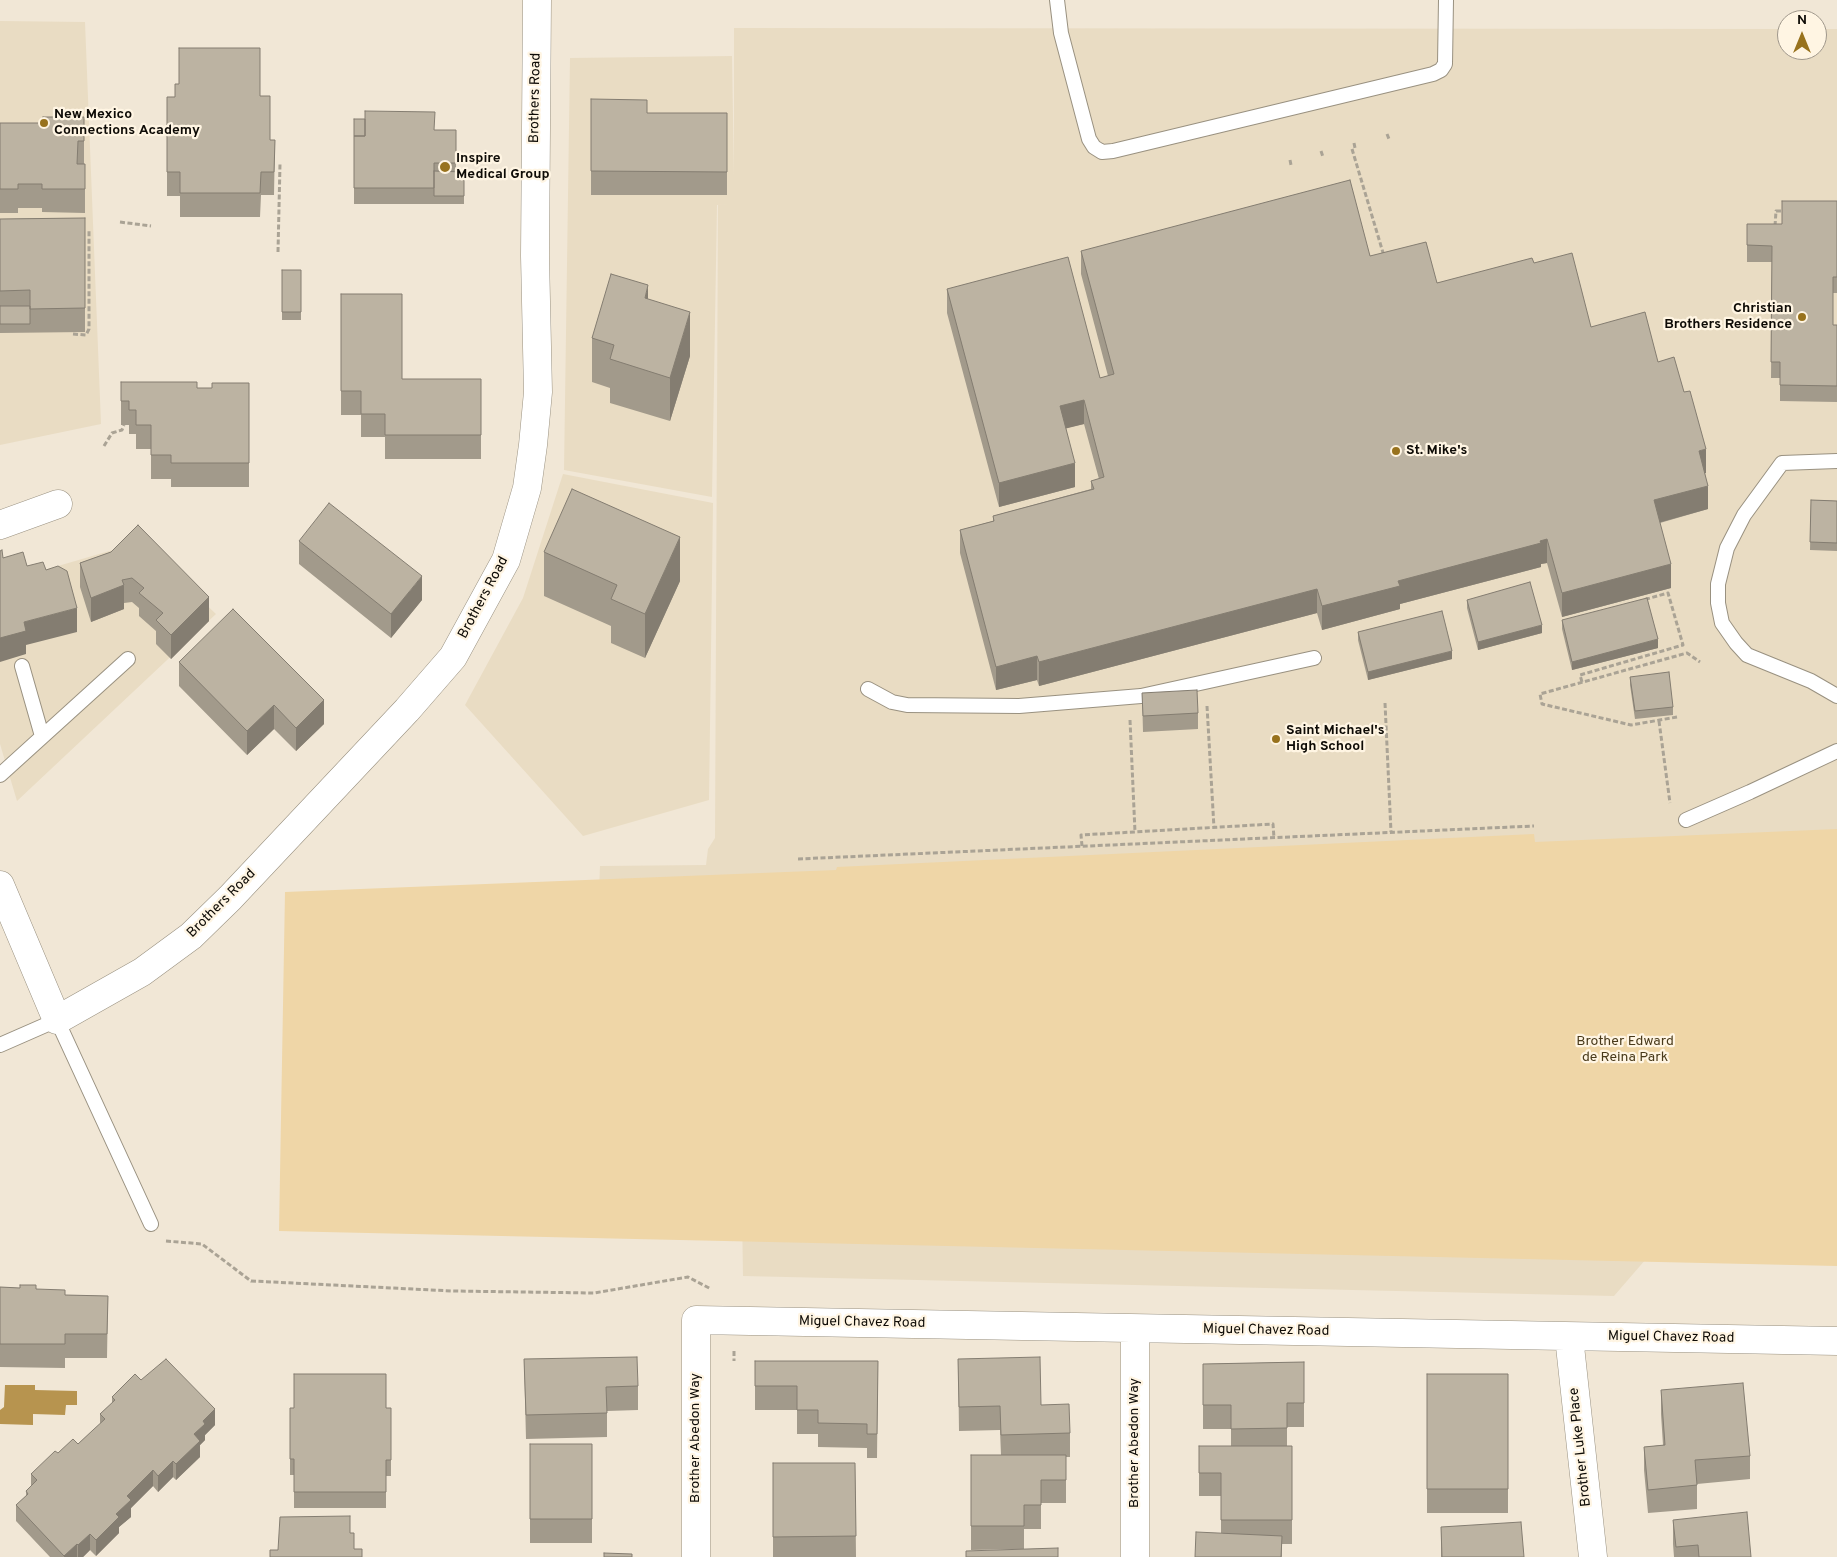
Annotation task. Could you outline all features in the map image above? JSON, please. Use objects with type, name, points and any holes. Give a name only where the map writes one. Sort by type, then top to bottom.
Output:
[{"type":"street","name":"Brothers Road","points":[[57,1020],[142,972],[191,936],[230,898],[407,710],[453,657],[506,560],[527,488],[538,392],[535,256],[537,0]]},
{"type":"street","points":[[0,525],[58,504]]},
{"type":"street","points":[[0,884],[57,1020]]},
{"type":"street","name":"Miguel Chavez Road","points":[[696,1320],[1837,1341]]},
{"type":"street","name":"Brother Abedon Way","points":[[696,1320],[696,1557]]},
{"type":"street","name":"Brother Abedon Way","points":[[1135,1328],[1135,1557]]},
{"type":"street","name":"Brother Luke Place","points":[[1569,1337],[1593,1557]]},
{"type":"lane","points":[[1056,0],[1061,33],[1089,139],[1094,147],[1102,152],[1113,152],[1433,74],[1441,70],[1445,64],[1446,0]]},
{"type":"lane","points":[[1837,461],[1782,463],[1744,515],[1727,548],[1718,584],[1718,603],[1722,623],[1747,655],[1811,681],[1837,696]]},
{"type":"lane","points":[[868,689],[892,702],[907,705],[1019,706],[1141,696],[1314,658]]},
{"type":"lane","points":[[0,774],[128,659]]},
{"type":"lane","points":[[22,666],[42,736]]},
{"type":"lane","points":[[1686,820],[1837,751]]},
{"type":"lane","points":[[0,1045],[57,1020],[151,1224]]},
{"type":"path","points":[[1354,143],[1384,257]]},
{"type":"path","points":[[1321,152],[1323,157]]},
{"type":"path","points":[[1290,160],[1291,165]]},
{"type":"path","points":[[278,252],[280,164]]},
{"type":"path","points":[[1775,229],[1776,211],[1793,211]]},
{"type":"path","points":[[120,222],[150,226]]},
{"type":"path","points":[[73,334],[86,335],[89,329],[89,231]]},
{"type":"path","points":[[104,446],[112,433],[122,430],[124,425]]},
{"type":"path","points":[[1582,682],[1580,675],[1683,645],[1668,592],[1640,600]]},
{"type":"path","points":[[1677,718],[1631,726],[1542,704],[1540,694],[1687,653],[1700,662]]},
{"type":"path","points":[[1385,703],[1391,832]]},
{"type":"path","points":[[1659,721],[1668,798]]},
{"type":"path","points":[[1208,727],[1214,828]]},
{"type":"path","points":[[1131,732],[1136,832]]},
{"type":"path","points":[[1082,846],[1082,834],[1273,824],[1274,838]]},
{"type":"path","points":[[798,859],[1534,826]]},
{"type":"path","points":[[160,1241],[202,1244],[251,1281],[452,1291],[594,1293],[688,1277],[712,1290]]},
{"type":"shaded area","points":[[0,21],[85,22],[101,424],[0,445]]},
{"type":"shaded area","name":"Saint Michael's High School","points":[[734,28],[1777,29],[1777,60],[1827,60],[1827,29],[1837,29],[1837,1265],[1659,1244],[1614,1296],[743,1276],[742,1214],[599,891],[600,866],[706,865],[708,849],[715,838],[718,205],[734,204],[717,205],[712,497],[564,470],[570,58],[732,56],[734,177]]},
{"type":"shaded area","points":[[563,474],[713,503],[709,800],[583,836],[465,705],[523,598]]},
{"type":"shaded area","points":[[140,542],[216,614],[17,801],[0,744],[0,583]]},
{"type":"shaded area","points":[[5,1385],[35,1385],[35,1390],[77,1391],[77,1405],[66,1405],[65,1415],[33,1414],[33,1425],[0,1424],[0,1410],[4,1407]]},
{"type":"green space","name":"Brother Edward de Reina Park","points":[[1837,829],[1837,1266],[279,1231],[285,892],[836,870],[837,867],[1534,834],[1535,842]]},
{"type":"building","points":[[179,48],[260,48],[260,96],[270,96],[270,140],[275,140],[274,172],[261,172],[260,193],[180,193],[180,172],[167,172],[167,97],[175,97],[175,84],[179,84]]},
{"type":"building","points":[[591,99],[647,100],[647,113],[727,113],[727,172],[591,171]]},
{"type":"building","points":[[365,111],[435,112],[434,130],[456,130],[456,163],[434,163],[434,188],[354,188],[354,136],[365,136]]},
{"type":"building","points":[[43,117],[84,117],[84,141],[78,141],[77,164],[85,164],[85,189],[42,189],[42,184],[18,184],[18,189],[0,189],[0,123],[43,123]]},
{"type":"building","points":[[354,119],[365,119],[365,136],[354,136]]},
{"type":"building","points":[[434,171],[464,172],[464,196],[434,196]]},
{"type":"building","name":"St. Mike's","points":[[1350,180],[1370,256],[1426,242],[1437,283],[1532,258],[1534,263],[1572,253],[1591,327],[1645,312],[1658,362],[1674,357],[1684,392],[1690,391],[1706,449],[1699,451],[1708,486],[1654,500],[1671,564],[1562,593],[1547,539],[1540,541],[1541,543],[1398,581],[1400,586],[1322,606],[1317,589],[1039,662],[1037,656],[996,667],[960,530],[994,521],[993,516],[1094,489],[1091,481],[1104,477],[1084,400],[1060,406],[1075,463],[999,483],[947,289],[1068,257],[1100,378],[1114,374],[1081,251]]},
{"type":"building","name":"Christian Brothers Residence","points":[[1782,201],[1837,201],[1837,277],[1833,277],[1833,325],[1837,325],[1837,386],[1780,385],[1780,362],[1771,362],[1772,246],[1747,245],[1747,224],[1782,224]]},
{"type":"building","points":[[85,218],[85,308],[30,309],[30,290],[0,291],[0,219]]},
{"type":"building","points":[[282,270],[301,270],[301,312],[282,312]]},
{"type":"building","points":[[611,274],[648,285],[645,298],[690,312],[670,378],[610,359],[614,345],[592,338]]},
{"type":"building","points":[[341,294],[402,294],[402,379],[481,379],[481,435],[385,435],[385,414],[361,414],[361,391],[341,391]]},
{"type":"building","points":[[0,306],[30,306],[30,324],[0,324]]},
{"type":"building","points":[[121,382],[197,382],[197,388],[212,388],[212,383],[249,383],[249,463],[171,463],[171,455],[151,455],[151,425],[136,425],[136,410],[129,410],[129,401],[121,401]]},
{"type":"building","points":[[572,489],[680,537],[645,614],[611,599],[617,585],[544,552]]},
{"type":"building","points":[[1811,500],[1837,501],[1837,543],[1810,542]]},
{"type":"building","points":[[329,503],[422,576],[391,614],[299,541]]},
{"type":"building","points":[[138,525],[209,597],[171,635],[156,620],[163,613],[139,593],[144,588],[132,578],[122,580],[124,585],[91,598],[80,563],[111,552]]},
{"type":"building","points":[[2,550],[3,558],[23,552],[27,566],[43,562],[46,570],[58,566],[67,571],[77,608],[24,622],[26,631],[0,638],[0,551]]},
{"type":"building","points":[[1530,582],[1542,625],[1478,642],[1467,600]]},
{"type":"building","points":[[1647,598],[1658,639],[1572,662],[1562,620]]},
{"type":"building","points":[[233,609],[324,700],[296,728],[274,705],[247,731],[179,662]]},
{"type":"building","points":[[1442,611],[1452,651],[1368,672],[1358,632]]},
{"type":"building","points":[[1669,672],[1673,707],[1635,711],[1630,677]]},
{"type":"building","points":[[1197,690],[1198,713],[1143,716],[1142,693]]},
{"type":"building","points":[[20,1285],[36,1285],[36,1289],[65,1290],[65,1295],[108,1296],[107,1334],[65,1334],[65,1344],[0,1344],[0,1287],[20,1288]]},
{"type":"building","points":[[637,1357],[638,1386],[606,1387],[607,1413],[526,1415],[524,1359]]},
{"type":"building","points":[[1040,1357],[1041,1405],[1069,1404],[1070,1433],[1001,1435],[1000,1406],[959,1407],[958,1359]]},
{"type":"building","points":[[166,1359],[215,1409],[203,1421],[205,1424],[194,1434],[200,1441],[176,1464],[173,1461],[158,1476],[153,1470],[127,1496],[131,1500],[116,1514],[119,1517],[96,1540],[90,1534],[64,1556],[16,1505],[28,1494],[26,1491],[37,1480],[31,1474],[55,1451],[58,1453],[73,1439],[78,1444],[105,1419],[100,1414],[115,1400],[112,1397],[135,1374],[141,1380]]},
{"type":"building","points":[[755,1361],[878,1361],[877,1434],[867,1434],[867,1424],[818,1423],[818,1410],[797,1410],[797,1386],[755,1386]]},
{"type":"building","points":[[1304,1362],[1304,1403],[1287,1403],[1287,1428],[1231,1429],[1231,1405],[1203,1405],[1203,1364]]},
{"type":"building","points":[[294,1374],[386,1374],[386,1408],[391,1408],[391,1460],[386,1460],[386,1492],[294,1492],[294,1459],[290,1459],[290,1408],[294,1408]]},
{"type":"building","points":[[1427,1374],[1508,1374],[1508,1489],[1427,1489]]},
{"type":"building","points":[[1743,1383],[1750,1456],[1695,1460],[1697,1485],[1648,1490],[1644,1447],[1665,1445],[1661,1390]]},
{"type":"building","points":[[530,1444],[592,1444],[592,1519],[530,1519]]},
{"type":"building","points":[[1199,1446],[1292,1446],[1292,1520],[1221,1520],[1221,1473],[1199,1473]]},
{"type":"building","points":[[971,1455],[1066,1455],[1066,1480],[1041,1480],[1041,1505],[1024,1505],[1024,1526],[971,1526]]},
{"type":"building","points":[[773,1463],[855,1463],[856,1536],[773,1537]]},
{"type":"building","points":[[1747,1512],[1751,1557],[1699,1557],[1698,1545],[1676,1547],[1673,1520]]},
{"type":"building","points":[[350,1516],[350,1533],[354,1533],[354,1549],[362,1549],[362,1557],[270,1557],[270,1550],[278,1550],[280,1517]]},
{"type":"building","points":[[1521,1522],[1524,1557],[1442,1557],[1441,1527]]},
{"type":"building","points":[[1196,1532],[1282,1536],[1281,1557],[1195,1557]]},
{"type":"building","points":[[1058,1548],[1058,1557],[966,1557],[966,1551]]},
{"type":"building","points":[[604,1553],[632,1554],[632,1557],[604,1557]]},
{"type":"place","name":"New Mexico Connections Academy","points":[[44,123]]},
{"type":"place","name":"Inspire Medical Group","points":[[445,167]]},
{"type":"place","name":"Christian Brothers Residence","points":[[1802,317]]},
{"type":"place","name":"St. Mike's","points":[[1396,451]]},
{"type":"place","name":"Saint Michael's High School","points":[[1276,739]]}]
